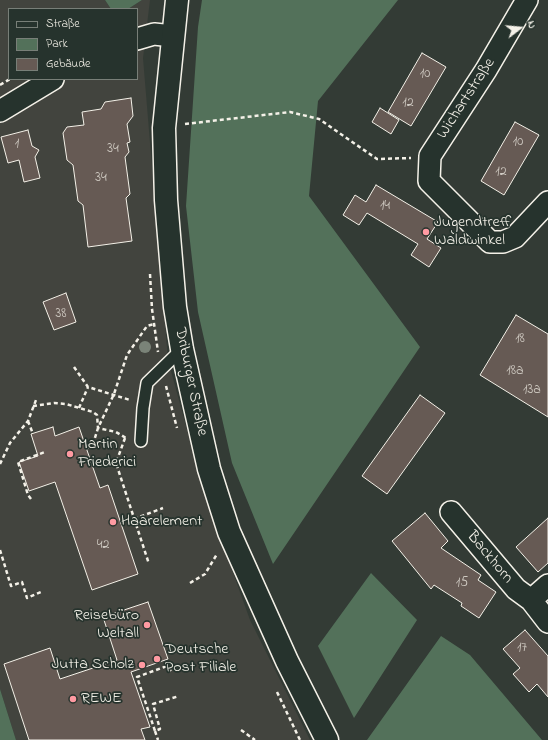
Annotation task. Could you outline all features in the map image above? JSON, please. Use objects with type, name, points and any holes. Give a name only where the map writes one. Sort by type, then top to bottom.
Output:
[{"type":"main road","name":"Driburger Straße","points":[[177,0],[172,36],[164,128],[166,200],[174,292],[182,349],[209,469],[229,532],[284,654],[327,740]]},
{"type":"street","name":"Wichartstraße","points":[[430,156],[486,70],[527,0]]},
{"type":"street","points":[[138,39],[154,34],[172,36]]},
{"type":"street","points":[[0,110],[51,80]]},
{"type":"street","points":[[430,156],[429,181],[490,242],[503,242],[515,237],[548,202]]},
{"type":"street","name":"Backhorn","points":[[451,512],[516,589],[531,600],[548,622]]},
{"type":"street","points":[[531,600],[548,585]]},
{"type":"lane","points":[[141,441],[147,383],[182,349]]},
{"type":"path","points":[[185,124],[290,112],[319,119],[377,159],[430,156]]},
{"type":"path","points":[[87,448],[91,447],[94,441],[98,428],[114,394],[127,355],[147,326],[154,324]]},
{"type":"path","points":[[74,367],[88,387],[114,394],[144,405]]},
{"type":"path","points":[[79,408],[88,387]]},
{"type":"path","points":[[0,464],[10,443],[28,421],[36,400]]},
{"type":"path","points":[[33,406],[54,403],[93,412],[97,415],[98,428]]},
{"type":"path","points":[[28,421],[33,434]]},
{"type":"path","points":[[98,428],[116,432]]},
{"type":"path","points":[[125,438],[116,464],[149,564]]},
{"type":"path","points":[[31,499],[28,495],[18,462],[45,452]]},
{"type":"path","points":[[134,518],[163,508]]},
{"type":"path","points":[[0,550],[11,586],[22,582],[27,598],[40,592]]},
{"type":"path","points":[[190,583],[205,574],[217,553]]},
{"type":"path","points":[[158,740],[137,677],[167,666],[171,671]]},
{"type":"path","points":[[155,731],[160,729],[153,704],[179,696]]},
{"type":"path","points":[[241,730],[255,740]]},
{"type":"shaded area","points":[[0,0],[105,0],[110,8],[8,8],[8,80],[138,80],[138,8],[130,8],[142,0],[150,0],[143,58],[168,360],[204,492],[250,620],[310,740],[16,740],[0,689]]},
{"type":"green space","points":[[105,0],[142,0],[130,8],[110,8]]},
{"type":"green space","points":[[202,0],[398,0],[318,101],[309,196],[420,347],[273,564],[232,463],[198,312],[186,206],[198,27]]},
{"type":"green space","points":[[371,573],[417,620],[354,718],[318,646]]},
{"type":"green space","points":[[441,636],[470,655],[542,740],[367,740]]},
{"type":"green space","points":[[0,689],[16,740],[0,740]]},
{"type":"building","points":[[422,53],[446,67],[411,126],[388,112]]},
{"type":"building","points":[[131,98],[133,116],[127,124],[130,142],[127,143],[129,152],[125,157],[130,194],[126,198],[132,241],[88,247],[83,205],[78,201],[73,165],[67,160],[63,133],[67,127],[84,125],[82,112],[101,109],[105,102]]},
{"type":"building","points":[[380,108],[399,120],[391,134],[372,122]]},
{"type":"building","points":[[515,122],[539,135],[504,195],[481,181]]},
{"type":"building","points":[[28,130],[32,146],[39,150],[35,157],[40,178],[24,182],[19,160],[8,163],[1,137]]},
{"type":"building","points":[[376,185],[438,222],[427,239],[441,248],[429,267],[411,255],[418,244],[367,213],[359,225],[343,215],[355,195],[366,202]]},
{"type":"building","points":[[66,293],[76,322],[54,330],[43,302]]},
{"type":"building","points":[[516,315],[548,334],[548,417],[480,375]]},
{"type":"building","points":[[420,395],[445,413],[387,494],[362,476]]},
{"type":"building","points":[[53,427],[55,436],[79,427],[100,488],[108,485],[138,574],[92,590],[55,482],[29,491],[19,462],[38,456],[31,434]]},
{"type":"building","points":[[425,513],[448,541],[441,548],[481,575],[478,580],[496,592],[479,618],[461,606],[462,603],[434,585],[431,589],[392,541]]},
{"type":"building","points":[[548,518],[548,563],[538,572],[516,547]]},
{"type":"building","points":[[148,602],[168,659],[131,672],[150,727],[141,729],[145,740],[29,740],[4,664],[50,648],[60,679],[117,660],[103,617]]},
{"type":"building","points":[[525,630],[548,656],[548,697],[537,684],[529,692],[513,674],[520,668],[503,649]]},
{"type":"place","name":"Jugendtreff Waldwinkel","points":[[426,232]]},
{"type":"place","name":"Martin Friederici","points":[[70,454]]},
{"type":"place","name":"Haarelement","points":[[113,522]]},
{"type":"place","name":"Reisebüro Weltall","points":[[147,625]]},
{"type":"place","name":"Deutsche Post Filiale","points":[[157,659]]},
{"type":"place","name":"Jutta Scholz","points":[[142,665]]},
{"type":"place","name":"REWE","points":[[73,699]]}]
